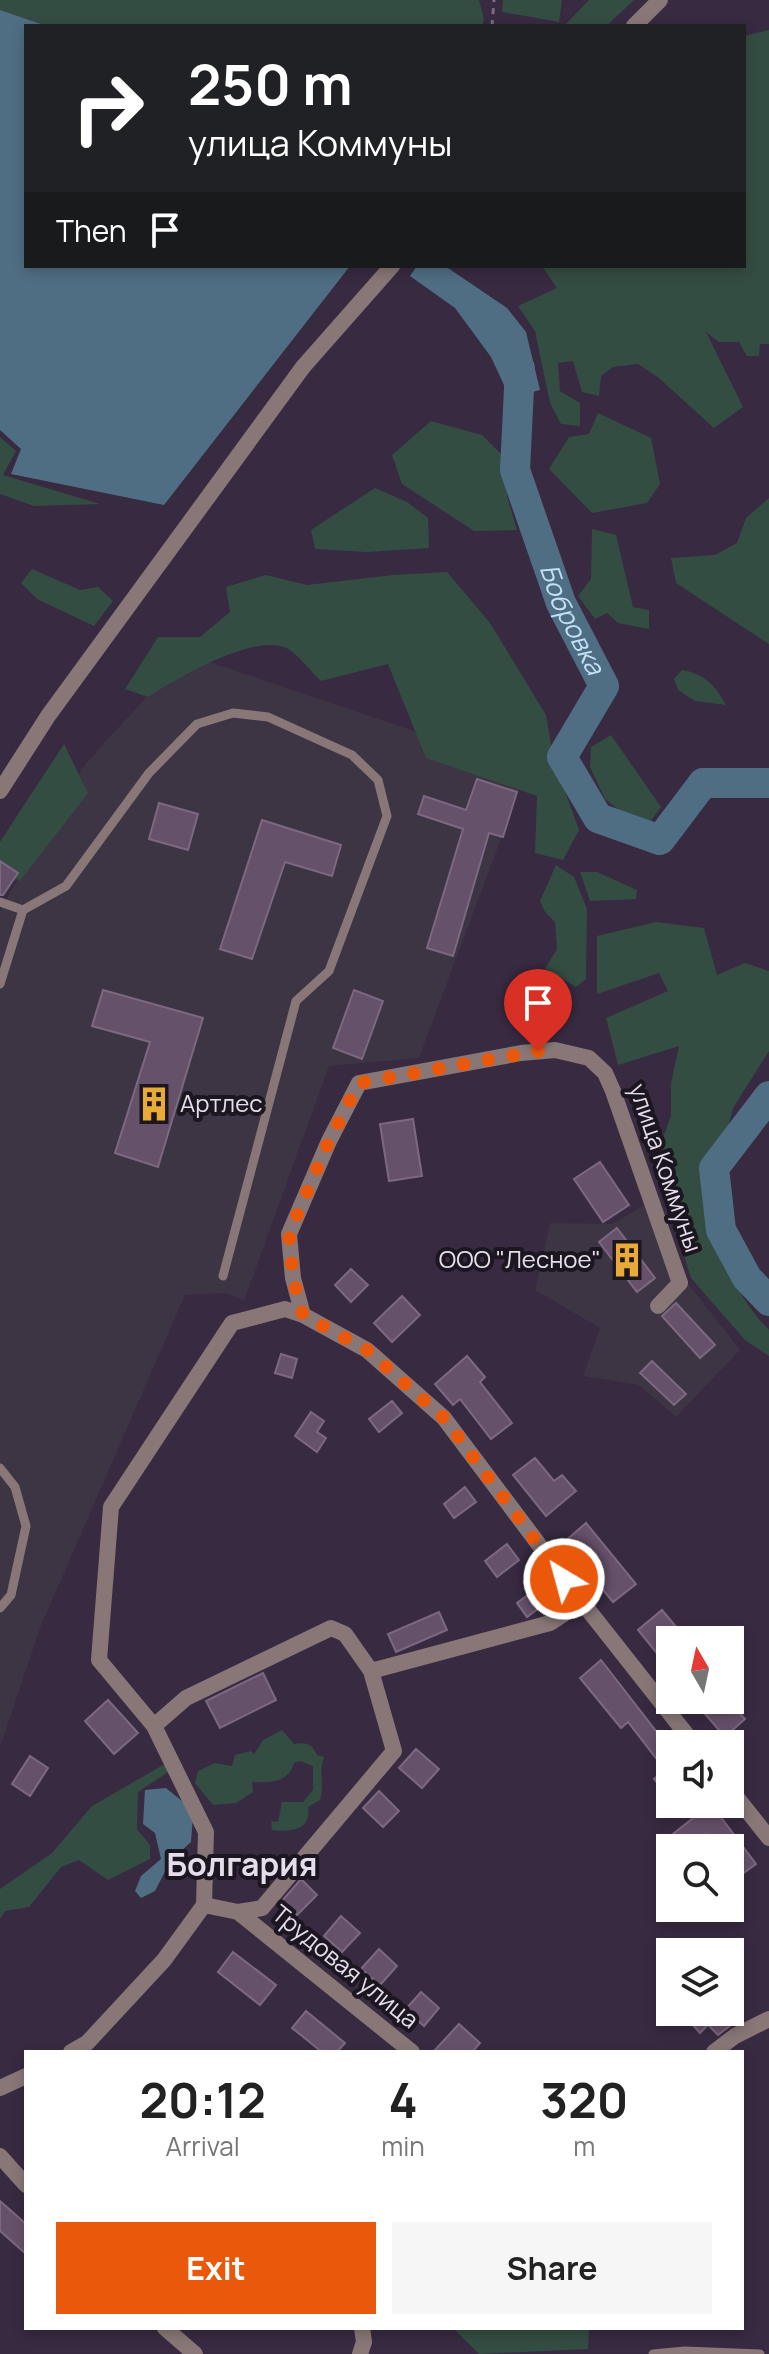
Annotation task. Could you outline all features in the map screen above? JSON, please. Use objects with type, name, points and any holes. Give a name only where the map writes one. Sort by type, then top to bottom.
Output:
[{"type":"street","points":[[636,24],[660,0]]},
{"type":"street","points":[[0,791],[48,716],[303,367],[390,268]]},
{"type":"street","name":"улица Коммуны","points":[[303,1315],[293,1278],[289,1234],[329,1141],[359,1083],[521,1053],[555,1050],[589,1058],[605,1073],[613,1091],[680,1283],[658,1306]]},
{"type":"street","points":[[89,2048],[164,1960],[204,1905],[206,1832],[154,1726],[99,1660],[111,1507],[232,1323],[285,1309],[303,1315],[367,1350],[444,1418],[683,1730]]},
{"type":"street","points":[[371,1671],[550,1623],[582,1602]]},
{"type":"street","points":[[154,1726],[186,1698],[331,1628],[345,1634],[371,1671],[394,1751],[262,1908],[238,1912]]},
{"type":"street","points":[[744,1807],[769,1838]]},
{"type":"street","name":"Трудовая улица","points":[[204,1905],[238,1912],[410,2050]]},
{"type":"street","points":[[717,2050],[735,2036],[769,2019]]},
{"type":"street","points":[[0,2088],[24,2077]]},
{"type":"street","points":[[0,2156],[24,2183]]},
{"type":"street","points":[[167,2330],[195,2354]]},
{"type":"street","points":[[360,2354],[364,2342],[362,2330]]},
{"type":"lane","points":[[0,984],[23,910],[66,886],[149,773],[197,724],[233,713],[268,717],[352,755],[378,780],[387,816],[329,971],[296,1001],[223,1276]]},
{"type":"lane","points":[[0,902],[23,910]]},
{"type":"lane","points":[[0,1468],[15,1487],[26,1526],[11,1595],[0,1608]]},
{"type":"lane","points":[[653,2354],[685,2351],[760,2354]]},
{"type":"path","points":[[492,24],[494,0]]},
{"type":"shaded area","name":"Артлес","points":[[186,654],[527,769],[419,1058],[329,1066],[244,1301],[225,1293],[185,1295],[40,1628],[0,1747],[0,910],[85,764]]},
{"type":"shaded area","name":"ООО \"Лесное\"","points":[[658,1197],[687,1282],[740,1350],[676,1417],[639,1385],[583,1376],[600,1328],[535,1290],[550,1223],[612,1224]]},
{"type":"green space","points":[[0,0],[479,0],[484,19],[483,24],[42,24],[0,10]]},
{"type":"green space","points":[[503,0],[562,0],[559,22],[502,12]]},
{"type":"green space","points":[[589,0],[634,0],[608,24],[566,24]]},
{"type":"green space","points":[[769,30],[769,344],[760,344],[759,356],[747,356],[739,342],[719,342],[706,332],[743,407],[714,428],[659,378],[638,364],[613,367],[601,376],[599,396],[582,392],[573,361],[558,363],[560,391],[580,403],[580,426],[561,424],[550,403],[535,331],[518,306],[557,288],[543,268],[746,268],[746,36]]},
{"type":"green space","points":[[598,413],[651,438],[660,484],[647,503],[592,513],[549,469],[569,437],[589,434]]},
{"type":"green space","points":[[431,421],[482,435],[508,461],[507,496],[517,530],[474,531],[402,484],[392,455]]},
{"type":"green space","points":[[0,437],[16,451],[3,475],[100,504],[34,506],[0,494]]},
{"type":"green space","points":[[375,488],[407,502],[428,518],[429,548],[367,552],[315,549],[311,530]]},
{"type":"green space","points":[[769,498],[769,644],[676,583],[671,558],[715,555],[737,543],[746,518]]},
{"type":"green space","points":[[592,529],[616,535],[633,607],[649,610],[649,629],[618,623],[607,613],[595,619],[578,596],[591,579]]},
{"type":"green space","points":[[32,569],[80,590],[98,587],[113,601],[94,626],[37,599],[21,583]]},
{"type":"green space","points":[[447,572],[490,623],[546,715],[554,761],[579,830],[563,860],[535,853],[537,796],[426,758],[388,664],[321,681],[290,650],[276,645],[259,646],[218,659],[148,697],[125,689],[158,637],[200,637],[230,612],[226,587],[266,575],[307,585]]},
{"type":"green space","points":[[682,670],[697,674],[708,682],[726,705],[695,701],[678,690],[674,679]]},
{"type":"green space","points":[[611,735],[661,807],[650,822],[629,818],[605,799],[590,767],[591,747]]},
{"type":"green space","points":[[64,744],[88,793],[20,881],[0,869],[0,842]]},
{"type":"green space","points":[[556,865],[574,877],[587,909],[586,979],[576,987],[545,969],[557,949],[555,922],[540,901]]},
{"type":"green space","points":[[580,872],[597,872],[637,890],[636,899],[590,901]]},
{"type":"green space","points":[[656,922],[704,928],[717,975],[745,963],[769,971],[769,1051],[733,1108],[726,1135],[701,1163],[722,1252],[741,1293],[769,1330],[769,1356],[745,1340],[691,1278],[654,1162],[671,1116],[671,1083],[679,1046],[618,1065],[606,1018],[668,991],[659,973],[597,994],[597,936]]},
{"type":"green space","points":[[282,1730],[294,1744],[308,1745],[317,1755],[324,1757],[320,1800],[308,1807],[307,1821],[292,1830],[272,1830],[271,1821],[278,1822],[282,1802],[303,1802],[313,1790],[313,1766],[300,1761],[294,1763],[283,1778],[272,1782],[252,1782],[253,1792],[236,1803],[213,1805],[195,1783],[198,1771],[215,1763],[232,1766],[235,1755],[251,1751],[254,1754],[263,1740]]},
{"type":"green space","points":[[170,1761],[168,1772],[138,1792],[137,1829],[150,1845],[150,1859],[108,1880],[79,1860],[61,1867],[29,1907],[5,1911],[0,1919],[0,1889],[52,1853],[92,1806]]},
{"type":"green space","points":[[455,2330],[589,2330],[588,2349],[479,2354]]},
{"type":"water","points":[[0,10],[41,24],[24,24],[24,268],[348,268],[164,505],[11,474],[21,449],[0,430]]},
{"type":"water","points":[[416,268],[448,268],[507,308],[526,332],[540,390],[510,398],[491,357],[455,308],[410,276]]},
{"type":"water","points":[[166,1788],[193,1815],[191,1842],[171,1860],[155,1891],[141,1898],[135,1891],[141,1876],[161,1859],[155,1833],[143,1824],[145,1790]]},
{"type":"building","points":[[477,779],[517,792],[503,837],[489,833],[453,956],[427,948],[463,829],[418,814],[424,796],[466,810]]},
{"type":"building","points":[[159,803],[198,814],[188,850],[149,839]]},
{"type":"building","points":[[262,820],[341,845],[332,876],[285,862],[252,959],[220,949]]},
{"type":"building","points":[[0,861],[18,873],[3,895],[0,895]]},
{"type":"building","name":"Артлес","points":[[103,990],[203,1018],[158,1167],[115,1153],[150,1042],[92,1026]]},
{"type":"building","points":[[354,990],[383,1001],[362,1059],[333,1048]]},
{"type":"building","points":[[413,1119],[422,1176],[389,1181],[380,1124]]},
{"type":"building","points":[[600,1162],[629,1205],[603,1222],[574,1179]]},
{"type":"building","name":"ООО \"Лесное\"","points":[[617,1228],[655,1278],[637,1292],[599,1242]]},
{"type":"building","points":[[351,1269],[368,1285],[351,1302],[335,1285]]},
{"type":"building","points":[[402,1296],[420,1315],[392,1342],[374,1323]]},
{"type":"building","name":"ООО \"Лесное\"","points":[[676,1303],[715,1345],[700,1358],[662,1316]]},
{"type":"building","points":[[281,1354],[297,1359],[292,1378],[275,1373]]},
{"type":"building","points":[[467,1356],[485,1377],[480,1382],[512,1423],[491,1439],[460,1399],[453,1405],[435,1384]]},
{"type":"building","points":[[652,1361],[686,1394],[674,1405],[640,1373]]},
{"type":"building","points":[[392,1401],[402,1413],[379,1432],[369,1419]]},
{"type":"building","points":[[311,1412],[324,1421],[317,1432],[326,1438],[317,1452],[295,1436]]},
{"type":"building","points":[[535,1458],[554,1481],[562,1475],[576,1491],[546,1516],[513,1475]]},
{"type":"building","points":[[465,1487],[476,1502],[454,1518],[444,1504]]},
{"type":"building","points":[[586,1523],[636,1584],[613,1602],[564,1542]]},
{"type":"building","points":[[507,1544],[519,1560],[497,1577],[485,1561]]},
{"type":"building","points":[[540,1586],[550,1600],[527,1617],[517,1603]]},
{"type":"building","points":[[662,1610],[675,1626],[656,1626],[656,1652],[638,1630]]},
{"type":"building","points":[[439,1612],[447,1630],[396,1652],[388,1634]]},
{"type":"building","points":[[601,1660],[656,1731],[656,1758],[628,1722],[621,1728],[580,1678]]},
{"type":"building","points":[[263,1673],[276,1700],[220,1728],[206,1701]]},
{"type":"building","points":[[108,1700],[138,1733],[114,1754],[85,1721]]},
{"type":"building","points":[[705,1714],[741,1714],[745,1719],[733,1730],[719,1730]]},
{"type":"building","points":[[416,1749],[439,1769],[422,1788],[399,1768]]},
{"type":"building","points":[[30,1756],[48,1768],[30,1796],[12,1784]]},
{"type":"building","points":[[379,1791],[399,1811],[383,1827],[363,1808]]},
{"type":"building","points":[[693,1818],[722,1818],[734,1834],[706,1834],[673,1834]]},
{"type":"building","points":[[744,1848],[756,1864],[744,1873]]},
{"type":"building","points":[[301,1879],[317,1895],[297,1915],[282,1901]]},
{"type":"building","points":[[341,1916],[360,1933],[342,1952],[324,1936]]},
{"type":"building","points":[[379,1949],[397,1966],[380,1985],[361,1969]]},
{"type":"building","points":[[233,1952],[276,1985],[260,2005],[218,1972]]},
{"type":"building","points":[[421,1992],[439,2008],[424,2026],[405,2010]]},
{"type":"building","points":[[306,2011],[345,2043],[339,2050],[320,2050],[292,2028]]},
{"type":"building","points":[[459,2024],[480,2043],[474,2050],[435,2050]]},
{"type":"building","points":[[694,2026],[707,2026],[700,2033]]},
{"type":"building","points":[[709,2026],[730,2026],[718,2035]]},
{"type":"building","points":[[0,2201],[24,2222],[24,2252],[0,2231]]},
{"type":"waterway","name":"Бобровка","points":[[514,360],[520,368],[515,470],[561,603],[604,686],[562,757],[598,818],[660,840],[703,783],[769,783]]},
{"type":"waterway","name":"Бобровка","points":[[769,1096],[714,1168],[721,1230],[747,1278],[769,1301]]},
{"type":"place","name":"Артлес","points":[[154,1104]]},
{"type":"place","name":"ООО \"Лесное\"","points":[[627,1260]]},
{"type":"district","name":"Болгария","points":[[242,1865]]},
{"type":"route","points":[[538,1051],[359,1083],[329,1141],[289,1234],[293,1278],[303,1315],[367,1350],[444,1418],[564,1579]]}]
